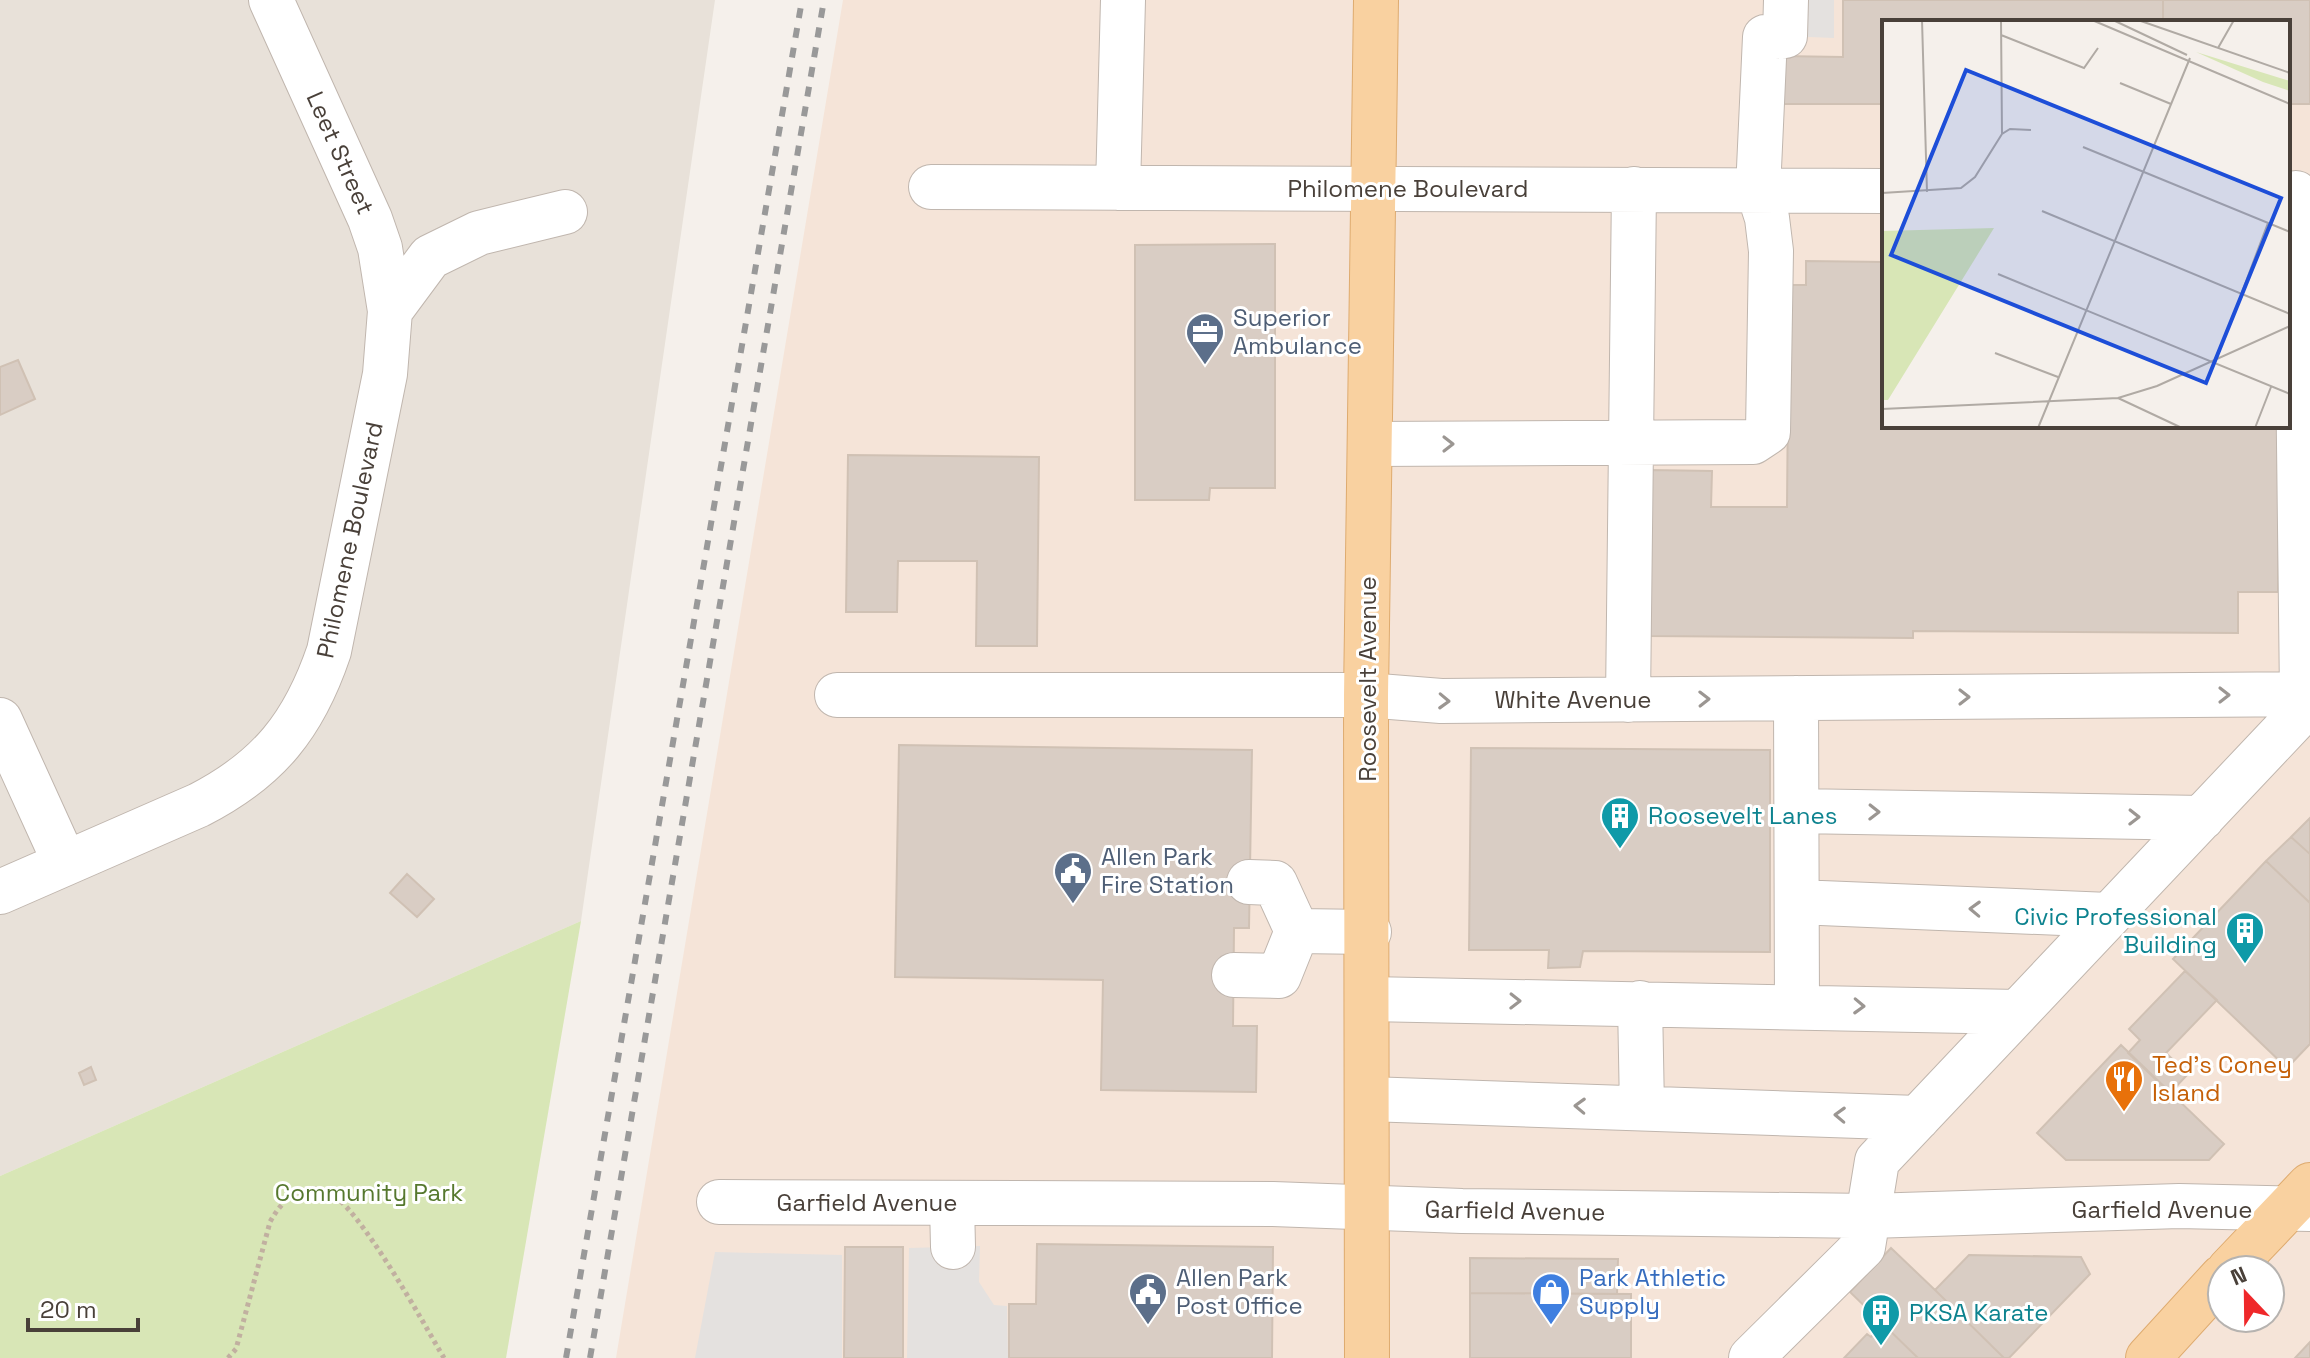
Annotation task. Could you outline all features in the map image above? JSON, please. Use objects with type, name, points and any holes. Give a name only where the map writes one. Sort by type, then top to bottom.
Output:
[{"type":"main road","name":"Roosevelt Avenue","points":[[1367,1358],[1369,932],[1366,695],[1376,0]]},
{"type":"main road","points":[[2246,1254],[2302,1201]]},
{"type":"main road","points":[[2148,1358],[2206,1295]]},
{"type":"street","name":"Leet Street","points":[[271,0],[370,219],[380,248],[390,311]]},
{"type":"street","points":[[1118,188],[1123,0]]},
{"type":"street","points":[[1370,444],[1753,442],[1768,432],[1771,251],[1767,218],[1758,190],[1765,37],[1785,36],[1786,0]]},
{"type":"street","name":"Philomene Boulevard","points":[[931,187],[1882,191]]},
{"type":"street","points":[[1628,700],[1634,189]]},
{"type":"street","points":[[1751,1358],[1863,1247],[1877,1161],[2202,818],[2307,697],[2304,314],[2298,193]]},
{"type":"street","points":[[390,311],[430,257],[479,233],[565,212]]},
{"type":"street","name":"Philomene Boulevard","points":[[0,892],[229,789],[270,757],[300,718],[318,684],[329,651],[385,374],[390,311]]},
{"type":"street","name":"White Avenue","points":[[837,695],[1366,695],[1441,701],[2307,697]]},
{"type":"street","points":[[1796,698],[1797,1005]]},
{"type":"street","points":[[0,720],[65,863]]},
{"type":"street","points":[[1796,811],[2202,818]]},
{"type":"street","points":[[1234,975],[1279,976],[1297,931],[1275,883],[1249,882]]},
{"type":"street","points":[[1797,902],[2109,915]]},
{"type":"street","points":[[1297,931],[1369,932]]},
{"type":"street","points":[[1369,999],[1797,1005],[2018,1012]]},
{"type":"street","points":[[1640,1003],[1642,1108]]},
{"type":"street","points":[[1368,1099],[1918,1118]]},
{"type":"street","name":"Garfield Avenue","points":[[719,1202],[1870,1216],[2302,1201]]},
{"type":"street","points":[[952,1203],[953,1247]]},
{"type":"path","points":[[228,1358],[236,1349],[270,1222],[280,1203],[302,1189],[329,1192],[346,1207],[387,1263],[444,1358]]},
{"type":"shaded area","points":[[0,0],[715,0],[581,921],[0,1176]]},
{"type":"shaded area","points":[[843,0],[2310,0],[2310,1358],[616,1358]]},
{"type":"shaded area","points":[[1786,0],[1834,0],[1834,38],[1785,36]]},
{"type":"shaded area","points":[[980,1246],[979,1282],[994,1305],[1007,1306],[1008,1358],[907,1358],[909,1248]]},
{"type":"shaded area","points":[[715,1252],[842,1255],[842,1358],[695,1358]]},
{"type":"green space","name":"Community Park","points":[[581,921],[506,1358],[0,1358],[0,1176]]},
{"type":"building","points":[[1843,0],[2163,0],[2163,20],[1882,20],[1882,104],[1779,104],[1780,56],[1843,57]]},
{"type":"building","points":[[2163,0],[2310,0],[2310,104],[2290,104],[2290,20],[2163,20]]},
{"type":"building","name":"Superior Ambulance","points":[[1275,244],[1275,488],[1210,488],[1209,500],[1135,500],[1135,245]]},
{"type":"building","points":[[1806,261],[1882,262],[1882,428],[2280,428],[2278,592],[2238,592],[2238,633],[1913,631],[1913,638],[1649,636],[1650,470],[1712,471],[1711,507],[1787,507],[1789,285],[1806,285]]},
{"type":"building","points":[[18,360],[35,399],[0,415],[0,367]]},
{"type":"building","points":[[848,455],[1039,457],[1037,646],[976,646],[977,561],[898,561],[897,612],[846,612]]},
{"type":"building","name":"Allen Park Fire Station","points":[[899,745],[1252,750],[1249,928],[1234,928],[1233,1026],[1257,1026],[1256,1092],[1101,1090],[1103,980],[895,977]]},
{"type":"building","name":"Roosevelt Lanes","points":[[1471,748],[1770,750],[1770,952],[1583,951],[1580,967],[1548,968],[1549,950],[1469,950]]},
{"type":"building","points":[[2310,818],[2310,854],[2291,837]]},
{"type":"building","points":[[2291,837],[2310,854],[2310,903],[2266,861]]},
{"type":"building","name":"Civic Professional Building","points":[[2266,861],[2310,903],[2310,1044],[2287,1068],[2173,959]]},
{"type":"building","points":[[407,874],[434,899],[417,917],[390,893]]},
{"type":"building","points":[[2185,971],[2217,1000],[2166,1053],[2188,1074],[2170,1093],[2128,1053],[2140,1040],[2129,1029]]},
{"type":"building","name":"Ted's Coney Island","points":[[2121,1045],[2224,1144],[2209,1160],[2066,1160],[2037,1133]]},
{"type":"building","points":[[91,1067],[96,1080],[84,1085],[79,1073]]},
{"type":"building","points":[[1037,1244],[1273,1247],[1272,1358],[1009,1358],[1009,1304],[1036,1304]]},
{"type":"building","points":[[845,1247],[903,1247],[903,1358],[844,1358]]},
{"type":"building","points":[[1891,1248],[2004,1358],[1918,1358],[1850,1292]]},
{"type":"building","points":[[1969,1255],[2081,1257],[2090,1274],[2009,1358],[2004,1358],[1935,1290]]},
{"type":"building","points":[[1470,1258],[1618,1259],[1617,1294],[1470,1293]]},
{"type":"building","name":"Park Athletic Supply","points":[[1470,1293],[1631,1294],[1631,1358],[1470,1358]]},
{"type":"building","name":"PKSA Karate","points":[[1883,1324],[1918,1358],[1844,1358],[1867,1334],[1871,1337]]},
{"type":"building","points":[[2310,1342],[2310,1358],[2295,1358]]},
{"type":"railway","points":[[566,1358],[802,0]]},
{"type":"railway","points":[[590,1358],[824,0]]},
{"type":"place","name":"Superior Ambulance","points":[[1205,366]]},
{"type":"place","name":"Roosevelt Lanes","points":[[1620,850]]},
{"type":"place","name":"Allen Park Fire Station","points":[[1073,905]]},
{"type":"place","name":"Civic Professional Building","points":[[2245,965]]},
{"type":"place","name":"Ted's Coney Island","points":[[2124,1113]]},
{"type":"place","name":"Allen Park Post Office","points":[[1148,1326]]},
{"type":"place","name":"Park Athletic Supply","points":[[1551,1326]]},
{"type":"place","name":"PKSA Karate","points":[[1881,1347]]}]
